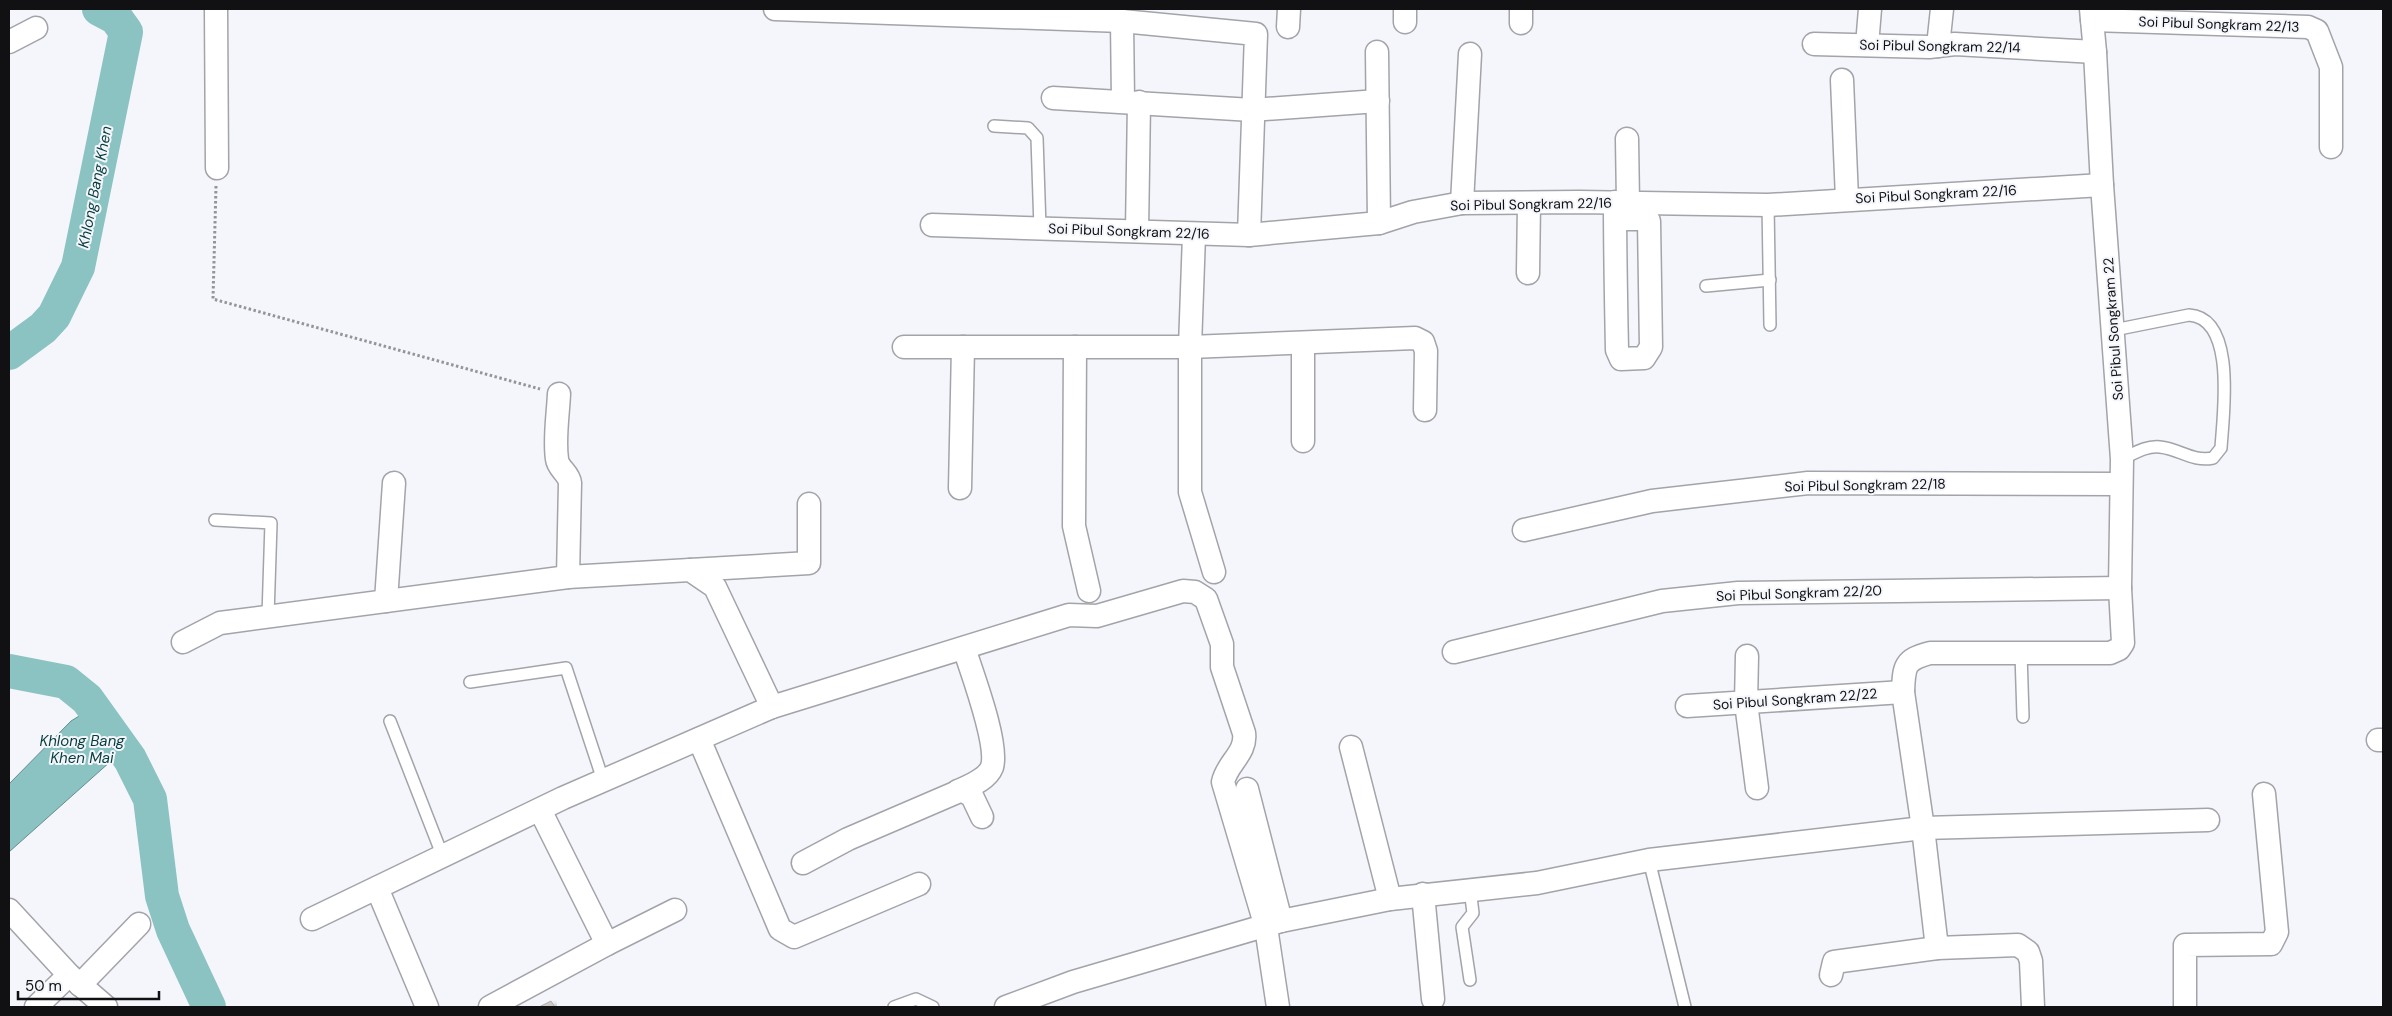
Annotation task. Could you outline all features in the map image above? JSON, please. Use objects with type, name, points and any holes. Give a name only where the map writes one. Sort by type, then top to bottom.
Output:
[{"type":"street","points":[[775,9],[1064,14],[1256,34],[1249,235]]},
{"type":"street","points":[[1867,45],[1870,9]]},
{"type":"street","points":[[1938,46],[1942,9]]},
{"type":"street","points":[[216,11],[216,168]]},
{"type":"street","name":"Soi Pibul Songkram 22","points":[[2021,653],[2110,653],[2119,649],[2123,643],[2120,588],[2120,484],[2122,459],[2102,185],[2096,52],[2091,14]]},
{"type":"street","name":"Soi Pibul Songkram 22/13","points":[[2091,14],[2308,27],[2317,31],[2331,67],[2331,147]]},
{"type":"street","points":[[1122,21],[1131,102],[1137,231]]},
{"type":"street","points":[[9,42],[36,28]]},
{"type":"street","name":"Soi Pibul Songkram 22/14","points":[[1814,44],[1938,46],[1955,44],[2096,52]]},
{"type":"street","points":[[1377,52],[1379,223]]},
{"type":"street","points":[[1462,203],[1470,54]]},
{"type":"street","points":[[1842,80],[1847,199]]},
{"type":"street","points":[[1053,98],[1252,110],[1378,101]]},
{"type":"street","points":[[1620,208],[1649,221],[1651,347],[1644,358],[1621,358],[1617,350],[1616,288],[1620,208],[1627,139]]},
{"type":"street","name":"Soi Pibul Songkram 22/16","points":[[932,225],[1137,231],[1194,235],[1249,235],[1379,223],[1413,212],[1462,203],[1529,203],[1620,208],[1768,205],[2102,185]]},
{"type":"street","points":[[1528,274],[1529,203]]},
{"type":"street","points":[[1194,235],[1190,347],[1190,492],[1214,572]]},
{"type":"street","points":[[1616,288],[1650,287]]},
{"type":"street","points":[[904,347],[1190,347],[1415,338],[1423,342],[1426,351],[1425,410]]},
{"type":"street","points":[[1302,342],[1303,441]]},
{"type":"street","points":[[960,488],[963,347]]},
{"type":"street","points":[[1075,347],[1074,526],[1089,591]]},
{"type":"street","points":[[559,394],[556,459],[570,480],[568,577]]},
{"type":"street","points":[[386,601],[394,483]]},
{"type":"street","name":"Soi Pibul Songkram 22/18","points":[[1524,530],[1652,501],[1808,483],[2120,484]]},
{"type":"street","points":[[183,642],[220,623],[568,577],[809,563],[809,504]]},
{"type":"street","points":[[690,570],[715,587],[772,707]]},
{"type":"street","name":"Soi Pibul Songkram 22/20","points":[[1454,652],[1662,601],[1738,593],[2120,588]]},
{"type":"street","points":[[312,919],[603,780],[772,707],[1069,615],[1097,616],[1183,591],[1195,592],[1206,599],[1222,644],[1222,667],[1246,742],[1225,772],[1223,782],[1273,924]]},
{"type":"street","points":[[803,863],[848,839],[980,781],[992,768],[992,748],[988,726],[964,648]]},
{"type":"street","points":[[1937,948],[1923,828],[1903,692],[1904,672],[1908,662],[1914,657],[1930,653],[2021,653]]},
{"type":"street","points":[[1747,656],[1746,703],[1757,788]]},
{"type":"street","name":"Soi Pibul Songkram 22/22","points":[[1687,706],[1903,692]]},
{"type":"street","points":[[699,739],[780,929],[794,937],[919,884]]},
{"type":"street","points":[[1351,747],[1390,899]]},
{"type":"street","points":[[1247,789],[1273,924],[1278,1007]]},
{"type":"street","points":[[958,792],[962,790],[972,796],[982,817]]},
{"type":"street","points":[[2185,1007],[2186,945],[2271,944],[2277,932],[2264,794]]},
{"type":"street","points":[[540,810],[607,944]]},
{"type":"street","points":[[1006,1007],[1073,982],[1273,924],[1390,899],[1537,883],[1649,860],[1923,828],[2208,820]]},
{"type":"street","points":[[377,888],[427,1007]]},
{"type":"street","points":[[1423,894],[1433,999]]},
{"type":"street","points":[[9,910],[75,980],[106,1007]]},
{"type":"street","points":[[490,1007],[675,910]]},
{"type":"street","points":[[36,1007],[75,980],[139,924]]},
{"type":"street","points":[[1832,975],[1834,962],[1937,948],[2018,945],[2028,952],[2031,961],[2033,1007]]},
{"type":"lane","points":[[994,126],[1028,128],[1037,138],[1040,228]]},
{"type":"lane","points":[[1768,205],[1770,325]]},
{"type":"lane","points":[[1706,286],[1770,280]]},
{"type":"lane","points":[[2114,330],[2189,315],[2199,315],[2208,321],[2224,357],[2221,448],[2214,458],[2202,460],[2160,447],[2150,447],[2122,459]]},
{"type":"lane","points":[[215,520],[271,523],[268,616]]},
{"type":"lane","points":[[2021,653],[2023,717]]},
{"type":"lane","points":[[470,682],[566,668],[603,780]]},
{"type":"lane","points":[[390,721],[443,857]]},
{"type":"lane","points":[[1649,860],[1685,1007]]},
{"type":"lane","points":[[1470,889],[1473,913],[1462,927],[1470,980]]},
{"type":"lane","points":[[894,1007],[916,999],[933,1007]]},
{"type":"path","points":[[216,168],[214,299],[559,394]]},
{"type":"water","name":"Khlong Bang Khen Mai","points":[[89,710],[120,753],[9,852],[9,784],[71,721]]},
{"type":"building","points":[[551,1001],[555,1007],[539,1007]]},
{"type":"waterway","name":"Khlong Bang Khen","points":[[9,353],[43,328],[54,316],[78,267],[126,32],[116,18],[99,9]]},
{"type":"waterway","name":"Khlong Bang Khen","points":[[9,671],[66,682],[87,699],[130,759],[150,799],[162,896],[173,930],[209,1007]]},
{"type":"waterway","name":"Khlong Bang Khen Mai","points":[[81,744],[105,721]]}]
